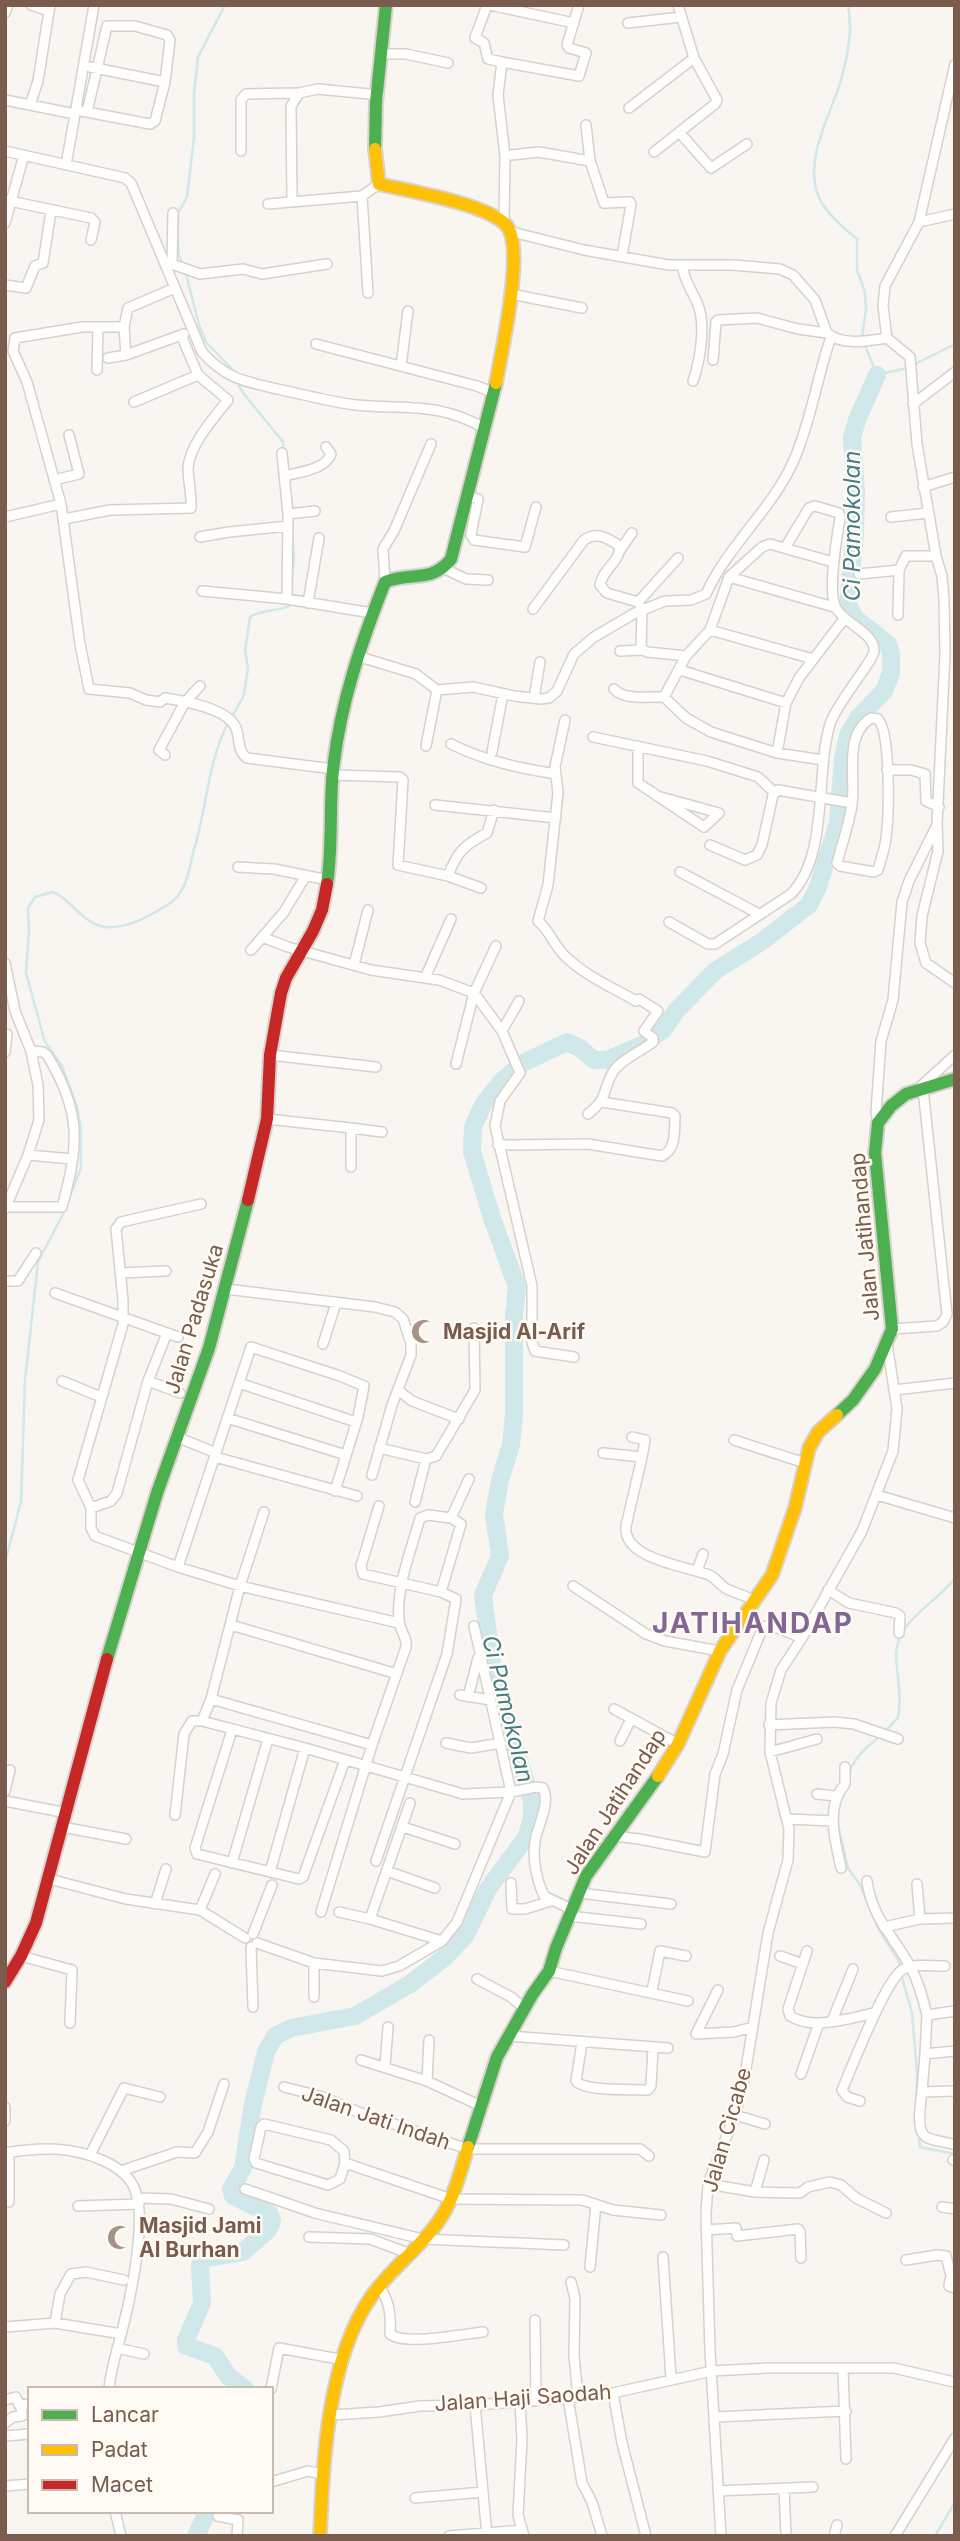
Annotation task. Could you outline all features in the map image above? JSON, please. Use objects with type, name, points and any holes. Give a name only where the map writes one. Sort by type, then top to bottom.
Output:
[{"type":"street","points":[[5,13],[8,5]]},
{"type":"street","points":[[30,105],[38,81],[50,8],[31,5]]},
{"type":"street","points":[[66,165],[94,5]]},
{"type":"street","points":[[268,204],[362,196],[379,184],[376,138],[379,68],[386,5]]},
{"type":"street","points":[[574,23],[488,5],[475,38],[485,45],[487,57],[579,76],[586,53],[568,46],[579,5]]},
{"type":"street","points":[[654,152],[717,100],[694,58],[678,5]]},
{"type":"street","points":[[628,23],[681,17]]},
{"type":"street","points":[[5,100],[153,123],[164,82],[169,38],[167,34],[135,26],[107,26],[87,112]]},
{"type":"street","points":[[382,54],[406,54],[448,63]]},
{"type":"street","points":[[629,108],[694,58]]},
{"type":"street","points":[[431,444],[394,531],[383,549],[385,582],[397,577],[436,575],[445,569],[455,548],[486,429],[511,294],[514,247],[508,227],[505,156],[498,95],[502,62]]},
{"type":"street","points":[[955,64],[954,78],[942,113],[931,176],[919,222],[882,296],[887,338],[910,358],[913,369],[913,404],[923,487],[936,556],[943,576],[950,628],[937,824],[938,850],[924,906],[920,943],[926,963],[955,983]]},
{"type":"street","points":[[85,66],[164,82]]},
{"type":"street","points":[[241,150],[240,114],[243,95],[299,93],[318,89],[379,95]]},
{"type":"street","points":[[292,201],[291,106],[299,93]]},
{"type":"street","points":[[586,125],[590,161],[604,203],[630,202],[631,205],[622,256]]},
{"type":"street","points":[[679,132],[711,168],[747,144]]},
{"type":"street","points":[[5,151],[125,178],[131,183],[169,266],[192,330],[202,352],[214,366],[244,382],[346,403],[436,409],[470,419],[486,429]]},
{"type":"street","points":[[511,155],[539,152],[590,161]]},
{"type":"street","points":[[5,223],[8,200],[24,155]]},
{"type":"street","points":[[379,184],[472,207],[508,227],[584,250],[669,265],[733,265],[780,269],[793,275],[815,300],[829,335],[794,460],[770,502],[724,559],[706,594],[691,600],[640,606],[607,593],[600,585],[601,579],[632,533]]},
{"type":"street","points":[[362,196],[368,293]]},
{"type":"street","points":[[8,200],[91,218],[94,222],[91,240]]},
{"type":"street","points":[[5,285],[26,288],[35,266],[43,263],[51,211]]},
{"type":"street","points":[[169,266],[173,213]]},
{"type":"street","points":[[919,222],[955,214]]},
{"type":"street","points":[[169,266],[200,274],[243,269],[262,274],[327,264]]},
{"type":"street","points":[[682,265],[686,285],[698,305],[702,319],[698,366],[693,381]]},
{"type":"street","points":[[126,355],[124,327],[128,308],[175,288]]},
{"type":"street","points":[[511,294],[582,308]]},
{"type":"street","points":[[401,366],[408,310]]},
{"type":"street","points":[[712,360],[718,320],[757,317],[798,329],[861,341],[887,338]]},
{"type":"street","points":[[124,327],[82,327],[15,339],[13,351],[27,382],[61,504],[80,644],[89,689],[130,693],[149,701],[160,702],[165,698],[227,716],[236,728],[242,755],[247,758],[333,772],[400,777],[403,780],[397,864],[400,867],[448,876],[481,888]]},
{"type":"street","points":[[97,370],[98,328]]},
{"type":"street","points":[[108,358],[126,355],[192,330]]},
{"type":"street","points":[[64,519],[110,509],[191,508],[188,475],[191,456],[203,434],[228,400],[198,374],[181,335]]},
{"type":"street","points":[[316,344],[494,393]]},
{"type":"street","points":[[913,404],[955,372]]},
{"type":"street","points":[[134,402],[198,374]]},
{"type":"street","points":[[54,480],[79,474],[69,435]]},
{"type":"street","points":[[284,476],[328,462],[331,454],[326,447]]},
{"type":"street","points":[[282,453],[288,514],[288,599]]},
{"type":"street","points":[[923,487],[955,477]]},
{"type":"street","points":[[467,496],[478,499],[471,535],[474,540],[525,547],[536,507]]},
{"type":"street","points":[[5,517],[61,504]]},
{"type":"street","points":[[785,548],[809,508],[815,506],[841,516],[833,562],[834,607]]},
{"type":"street","points":[[288,514],[315,511]]},
{"type":"street","points":[[891,517],[928,513]]},
{"type":"street","points":[[201,537],[288,526]]},
{"type":"street","points":[[533,609],[584,540],[600,535],[620,546],[620,550]]},
{"type":"street","points":[[309,603],[319,538]]},
{"type":"street","points":[[664,696],[687,656],[710,630],[729,577],[765,545],[833,562]]},
{"type":"street","points":[[898,615],[899,570],[904,557],[936,556]]},
{"type":"street","points":[[357,656],[416,674],[437,690],[473,687],[503,694],[549,698],[557,691],[574,653],[640,606],[678,558]]},
{"type":"street","points":[[445,569],[466,579],[488,580]]},
{"type":"street","points":[[859,574],[899,570]]},
{"type":"street","points":[[668,922],[712,945],[791,894],[806,876],[821,799],[823,760],[830,724],[838,704],[872,660],[874,650],[870,640],[834,607],[729,577]]},
{"type":"street","name":"Jalan Padasuka","points":[[5,1982],[36,1923],[99,1685],[226,1289],[267,1119],[270,1055],[281,993],[286,978],[322,910],[328,880],[333,772],[357,656],[385,582]]},
{"type":"street","points":[[202,591],[288,599],[372,613]]},
{"type":"street","points":[[640,606],[642,650]]},
{"type":"street","points":[[777,753],[786,703],[799,678],[845,619]]},
{"type":"street","points":[[710,630],[813,659]]},
{"type":"street","points":[[620,651],[642,650],[687,656]]},
{"type":"street","points":[[534,698],[540,662]]},
{"type":"street","points":[[680,670],[786,703]]},
{"type":"street","points":[[165,755],[159,750],[185,702],[200,686]]},
{"type":"street","points":[[426,746],[437,690]]},
{"type":"street","points":[[614,690],[627,696],[664,696],[698,727],[777,753],[823,760]]},
{"type":"street","points":[[492,752],[503,694]]},
{"type":"street","points":[[871,718],[878,719],[884,726],[887,770],[886,840],[876,871],[839,866],[837,863],[849,803],[854,744],[865,722],[871,718]]},
{"type":"street","points":[[565,720],[555,767],[558,793],[548,885],[538,921],[547,929],[564,956],[584,972],[658,1011],[644,1030],[653,1042],[613,1071],[602,1102],[588,1114]]},
{"type":"street","points":[[593,737],[707,761],[758,777],[774,792]]},
{"type":"street","points":[[451,744],[512,767],[556,774]]},
{"type":"street","points":[[638,746],[638,783],[657,796],[704,827],[719,813],[657,796]]},
{"type":"street","points":[[887,770],[911,770],[925,774],[926,801],[939,807]]},
{"type":"street","points":[[774,792],[778,790],[849,803]]},
{"type":"street","points":[[710,845],[745,860],[757,855],[762,845],[774,792]]},
{"type":"street","points":[[435,805],[556,818]]},
{"type":"street","points":[[448,876],[461,851],[474,838],[487,833],[494,810]]},
{"type":"street","points":[[878,1123],[876,1112],[881,1041],[893,1000],[902,902],[909,881],[937,824]]},
{"type":"street","points":[[238,867],[274,869],[328,880]]},
{"type":"street","points":[[680,872],[760,914]]},
{"type":"street","points":[[251,950],[284,912],[305,877]]},
{"type":"street","points":[[354,965],[368,910]]},
{"type":"street","points":[[425,978],[451,919]]},
{"type":"street","points":[[262,937],[354,965],[453,984],[474,993],[502,1031],[520,1073],[499,1101],[495,1126],[532,1286],[532,1342],[535,1351],[574,1357]]},
{"type":"street","points":[[456,1064],[474,993],[496,946]]},
{"type":"street","points":[[5,963],[15,1011],[31,1051],[38,1085],[39,1119],[28,1155],[6,1208],[62,1207],[76,1135],[66,1091],[47,1055],[31,1051]]},
{"type":"street","points":[[502,1031],[519,1000]]},
{"type":"street","points":[[5,1052],[7,1034]]},
{"type":"street","points":[[270,1055],[376,1067]]},
{"type":"street","points":[[915,1091],[955,1055]]},
{"type":"street","points":[[915,1091],[955,1079]]},
{"type":"street","points":[[892,1329],[937,1325],[943,1322],[947,1314],[915,1091]]},
{"type":"street","name":"Jalan Jatihandap","points":[[320,2536],[322,2474],[336,2387],[359,2315],[372,2295],[408,2253],[443,2219],[497,2057],[549,1970],[579,1893],[596,1860],[652,1786],[678,1744],[720,1651],[772,1574],[795,1508],[809,1448],[818,1432],[853,1400],[875,1369],[887,1343],[892,1329],[875,1153],[878,1123],[891,1106],[915,1091]]},
{"type":"street","points":[[498,1144],[588,1144],[662,1156],[667,1154],[672,1147],[674,1135],[675,1116],[672,1112],[602,1102]]},
{"type":"street","points":[[267,1119],[382,1132]]},
{"type":"street","points":[[351,1128],[351,1167]]},
{"type":"street","points":[[28,1155],[73,1159]]},
{"type":"street","points":[[201,1204],[118,1224],[116,1229],[124,1317],[78,1480],[91,1508],[91,1528],[95,1536],[178,1567],[240,1586],[399,1623]]},
{"type":"street","points":[[5,1281],[18,1281],[36,1253]]},
{"type":"street","points":[[120,1273],[166,1271]]},
{"type":"street","points":[[226,1289],[375,1307],[395,1312],[403,1319],[409,1332],[411,1355],[372,1475]]},
{"type":"street","points":[[55,1293],[178,1337]]},
{"type":"street","points":[[323,1344],[336,1303]]},
{"type":"street","points":[[379,1448],[426,1459],[436,1456],[475,1390],[477,1383],[474,1328]]},
{"type":"street","points":[[91,1508],[111,1501],[117,1493],[148,1381],[167,1333]]},
{"type":"street","name":"Jalan Cicabe","points":[[721,2536],[706,2230],[708,2184],[735,2115],[745,2075],[768,1933],[788,1860],[790,1840],[787,1819],[770,1752],[769,1725],[774,1687],[781,1670],[862,1531],[893,1451],[897,1419],[887,1343]]},
{"type":"street","points":[[178,1567],[249,1350],[253,1347],[363,1384],[365,1389],[335,1491]]},
{"type":"street","points":[[62,1381],[101,1397]]},
{"type":"street","points":[[148,1381],[180,1393]]},
{"type":"street","points":[[239,1382],[356,1422]]},
{"type":"street","points":[[895,1390],[955,1383]]},
{"type":"street","points":[[398,1390],[412,1401],[460,1419]]},
{"type":"street","points":[[227,1419],[346,1455]]},
{"type":"street","points":[[177,1437],[216,1455],[357,1496]]},
{"type":"street","points":[[632,1437],[645,1440],[625,1535],[629,1542],[660,1561],[697,1571],[756,1601]]},
{"type":"street","points":[[734,1440],[805,1463]]},
{"type":"street","points":[[603,1453],[642,1457]]},
{"type":"street","points":[[415,1502],[426,1459]]},
{"type":"street","points":[[451,1518],[469,1479]]},
{"type":"street","points":[[877,1495],[955,1517]]},
{"type":"street","points":[[376,1861],[447,1654],[456,1599],[441,1592],[363,1574],[361,1571],[379,1506]]},
{"type":"street","points":[[202,1721],[211,1699],[240,1586],[264,1512]]},
{"type":"street","points":[[321,1912],[407,1638],[399,1623],[402,1582],[420,1518],[428,1515],[451,1518],[461,1524],[441,1592]]},
{"type":"street","points":[[697,1571],[703,1555]]},
{"type":"street","points":[[573,1586],[646,1634],[665,1641],[720,1651]]},
{"type":"street","points":[[828,1590],[849,1603],[896,1613],[900,1616],[899,1633]]},
{"type":"street","points":[[231,1625],[397,1674]]},
{"type":"street","points":[[615,1836],[705,1852],[715,1774],[723,1754],[737,1689],[763,1627],[770,1625],[802,1638]]},
{"type":"street","points":[[49,1880],[155,1904],[200,1910],[252,1941],[314,1963],[382,1971],[399,1966],[442,1941],[457,1922],[516,1791],[490,1700],[474,1626]]},
{"type":"street","points":[[479,1654],[464,1696],[490,1700]]},
{"type":"street","points":[[211,1699],[372,1745]]},
{"type":"street","points":[[614,1709],[678,1744]]},
{"type":"street","points":[[620,1741],[631,1719]]},
{"type":"street","points":[[175,1815],[184,1734],[191,1721],[202,1721],[305,1748],[463,1794],[542,1788],[545,1794],[534,1843],[536,1866],[544,1896],[570,1913],[641,1924]]},
{"type":"street","points":[[769,1725],[844,1723],[898,1738]]},
{"type":"street","points":[[232,1730],[195,1848],[197,1854],[299,1879],[303,1877],[345,1760]]},
{"type":"street","points":[[232,1863],[268,1739]]},
{"type":"street","points":[[770,1752],[817,1739]]},
{"type":"street","points":[[446,1743],[471,1748],[501,1743]]},
{"type":"street","points":[[270,1872],[305,1748]]},
{"type":"street","points":[[841,1868],[833,1821],[835,1796],[845,1784],[845,1767]]},
{"type":"street","points":[[5,1791],[10,1770]]},
{"type":"street","points":[[817,1794],[835,1796]]},
{"type":"street","points":[[370,1919],[410,1803]]},
{"type":"street","points":[[7,1804],[67,1813]]},
{"type":"street","points":[[787,1819],[833,1821]]},
{"type":"street","points":[[403,1827],[454,1844]]},
{"type":"street","points":[[62,1828],[126,1839]]},
{"type":"street","points":[[155,1904],[166,1868]]},
{"type":"street","points":[[387,1871],[435,1888]]},
{"type":"street","points":[[200,1910],[215,1874]]},
{"type":"street","points":[[866,1881],[874,1910],[911,1967],[920,1987],[927,2015],[920,2127],[927,2137],[955,2145]]},
{"type":"street","points":[[510,1884],[512,1909],[525,1909],[551,1901]]},
{"type":"street","points":[[917,1884],[920,1919]]},
{"type":"street","points":[[253,2007],[252,1941],[272,1885]]},
{"type":"street","points":[[579,1893],[671,1903]]},
{"type":"street","points":[[339,1912],[442,1941]]},
{"type":"street","points":[[884,1927],[920,1919],[955,1918]]},
{"type":"street","points":[[652,1991],[660,1951],[686,1956]]},
{"type":"street","points":[[807,1951],[788,2009],[790,2016],[819,2023],[874,2013]]},
{"type":"street","points":[[21,1956],[72,1970],[70,2023]]},
{"type":"street","points":[[780,1956],[803,1964]]},
{"type":"street","points":[[314,1963],[314,1997]]},
{"type":"street","points":[[860,2101],[847,2097],[842,2090],[874,2013],[894,1979],[901,1971],[911,1967],[945,1966]]},
{"type":"street","points":[[832,2021],[853,1969]]},
{"type":"street","points":[[549,1970],[652,1991],[687,1999],[549,1970]]},
{"type":"street","points":[[477,1979],[511,1997],[524,2008]]},
{"type":"street","points":[[718,1990],[696,2034],[734,2032],[752,2027]]},
{"type":"street","points":[[927,2015],[955,2011]]},
{"type":"street","points":[[801,2074],[819,2023]]},
{"type":"street","points":[[385,2066],[388,2027]]},
{"type":"street","points":[[509,2036],[668,2048]]},
{"type":"street","points":[[427,2081],[429,2040]]},
{"type":"street","points":[[582,2042],[576,2081],[581,2086],[592,2088],[648,2090],[651,2086],[653,2047]]},
{"type":"street","points":[[925,2054],[955,2051]]},
{"type":"street","points":[[361,2060],[427,2081],[481,2106]]},
{"type":"street","points":[[121,2171],[177,2152],[195,2153],[208,2132],[224,2084]]},
{"type":"street","name":"Jalan Jati Indah","points":[[284,2087],[323,2097],[358,2112],[468,2149],[640,2149],[649,2156]]},
{"type":"street","points":[[90,2155],[124,2088],[160,2097]]},
{"type":"street","points":[[922,2091],[955,2091]]},
{"type":"street","points":[[5,2107],[5,2121]]},
{"type":"street","points":[[735,2115],[765,2124]]},
{"type":"street","points":[[267,2124],[331,2140],[344,2151],[345,2164],[340,2179],[328,2185],[256,2163],[254,2160],[261,2127],[267,2124]]},
{"type":"street","points":[[9,2203],[7,2152],[44,2148],[90,2155],[121,2171],[135,2189],[138,2201],[138,2259],[112,2365],[109,2387]]},
{"type":"street","points":[[755,2192],[764,2160]]},
{"type":"street","points":[[345,2164],[451,2199],[518,2202],[570,2200],[613,2210],[661,2215]]},
{"type":"street","points":[[708,2184],[755,2192],[800,2193],[807,2187],[830,2182],[841,2185],[856,2198],[886,2213]]},
{"type":"street","points":[[245,2189],[316,2213],[423,2239],[564,2245]]},
{"type":"street","points":[[78,2206],[171,2199],[209,2209]]},
{"type":"street","points":[[590,2267],[596,2204]]},
{"type":"street","points":[[942,2207],[955,2209]]},
{"type":"street","points":[[706,2230],[736,2228],[737,2236],[798,2229],[801,2258]]},
{"type":"street","points":[[309,2236],[370,2239],[408,2253]]},
{"type":"street","points":[[906,2260],[946,2256],[949,2286],[955,2288]]},
{"type":"street","points":[[663,2257],[671,2378]]},
{"type":"street","points":[[55,2323],[60,2294],[71,2274],[86,2272],[124,2280]]},
{"type":"street","points":[[571,2282],[575,2298],[573,2397],[582,2483],[592,2502],[602,2536]]},
{"type":"street","points":[[380,2288],[387,2297],[391,2320],[390,2334],[394,2337],[420,2339],[483,2332]]},
{"type":"street","points":[[535,2320],[536,2401]]},
{"type":"street","points":[[5,2327],[55,2323],[116,2333]]},
{"type":"street","points":[[117,2348],[144,2354]]},
{"type":"street","points":[[271,2387],[279,2348],[344,2360]]},
{"type":"street","name":"Jalan Haji Saodah","points":[[332,2415],[420,2406],[536,2401],[613,2393],[712,2371],[768,2368],[894,2368],[954,2382]]},
{"type":"street","points":[[843,2368],[846,2459]]},
{"type":"street","points":[[613,2393],[622,2443],[646,2536]]},
{"type":"street","points":[[5,2400],[16,2397],[25,2405],[26,2419],[13,2417],[5,2423]]},
{"type":"street","points":[[449,2536],[523,2533],[518,2515],[522,2439],[520,2402]]},
{"type":"street","points":[[475,2405],[487,2534]]},
{"type":"street","points":[[715,2417],[846,2411]]},
{"type":"street","points":[[5,2436],[28,2434]]},
{"type":"street","points":[[895,2536],[955,2438]]},
{"type":"street","points":[[273,2481],[308,2471],[322,2474]]},
{"type":"street","points":[[5,2487],[28,2484]]},
{"type":"street","points":[[718,2491],[813,2487]]},
{"type":"street","points":[[784,2488],[786,2536]]},
{"type":"street","points":[[415,2498],[483,2492]]},
{"type":"street","points":[[115,2513],[121,2536]]},
{"type":"street","points":[[218,2513],[218,2516],[238,2520],[237,2536]]},
{"type":"street","points":[[834,2536],[837,2525]]},
{"type":"waterway","points":[[183,264],[179,256],[178,213],[187,197],[194,138],[194,94],[198,57],[225,5]]},
{"type":"waterway","points":[[848,5],[848,52],[816,151],[815,181],[824,207],[857,239],[857,270],[865,292],[866,309],[862,338],[877,375],[907,368]]},
{"type":"waterway","points":[[185,270],[206,342],[237,374]]},
{"type":"waterway","name":"Ci Pamokolan","points":[[913,365],[955,344]]},
{"type":"waterway","name":"Ci Pamokolan","points":[[242,2387],[228,2376],[215,2356],[186,2346],[186,2340],[202,2303],[202,2259],[243,2252],[268,2230],[272,2221],[270,2214],[233,2196],[231,2189],[243,2168],[253,2104],[266,2052],[275,2036],[291,2028],[355,2016],[410,1984],[444,1958],[465,1936],[488,1889],[527,1836],[532,1817],[532,1801],[504,1713],[492,1663],[483,1595],[500,1556],[494,1514],[500,1480],[511,1445],[517,1287],[472,1152],[473,1127],[484,1103],[501,1082],[523,1063],[567,1042],[580,1048],[594,1060],[607,1060],[642,1045],[663,1030],[676,1011],[715,971],[764,940],[809,905],[818,887],[838,823],[843,758],[848,735],[858,718],[884,691],[891,673],[888,644],[855,618],[848,605],[856,492],[852,438],[877,375]]},
{"type":"waterway","points":[[239,380],[244,394],[283,442],[284,452]]},
{"type":"waterway","points":[[291,585],[294,559],[292,529]]},
{"type":"waterway","points":[[232,717],[244,695],[248,668],[245,651],[250,617],[284,608],[289,606],[290,602]]},
{"type":"waterway","points":[[5,1562],[21,1502],[25,1380],[38,1262],[63,1214],[81,1168],[81,1129],[77,1107],[62,1066],[45,1042],[26,973],[28,908],[35,897],[53,892],[93,923],[111,927],[141,920],[174,900],[188,875],[212,768],[228,723]]},
{"type":"waterway","points":[[849,1775],[857,1758],[898,1717],[896,1656],[902,1632],[955,1578]]},
{"type":"waterway","points":[[838,1810],[838,1825],[848,1868],[860,1885],[878,1928],[900,1967]]},
{"type":"waterway","points":[[901,1974],[912,2013],[917,2072],[916,2105]]},
{"type":"waterway","points":[[919,2136],[920,2147],[955,2154]]},
{"type":"waterway","points":[[935,2536],[955,2502]]},
{"type":"waterway","name":"Ci Pamokolan","points":[[196,2536],[207,2513]]},
{"type":"traffic: fast","points":[[375,149],[376,102],[386,5]]},
{"type":"traffic: fast","points":[[327,884],[336,745],[360,651],[385,582],[436,572],[451,559],[496,383]]},
{"type":"traffic: fast","points":[[837,1415],[853,1400],[875,1369],[892,1329],[875,1153],[878,1123],[891,1106],[906,1094],[955,1079]]},
{"type":"traffic: fast","points":[[107,1659],[157,1493],[209,1348],[248,1200]]},
{"type":"traffic: fast","points":[[468,2147],[497,2057],[532,1995],[549,1971],[586,1876],[658,1776]]},
{"type":"traffic: slow","points":[[375,149],[379,184],[465,205],[496,217],[506,225],[512,237],[513,276],[496,383]]},
{"type":"traffic: slow","points":[[658,1776],[678,1744],[720,1651],[772,1575],[795,1508],[809,1448],[818,1432],[837,1415]]},
{"type":"traffic: slow","points":[[320,2536],[330,2412],[336,2381],[356,2322],[387,2277],[430,2232],[444,2213],[468,2147]]},
{"type":"traffic: jam","points":[[248,1200],[267,1119],[270,1055],[281,993],[286,978],[322,910],[327,884]]},
{"type":"traffic: jam","points":[[5,1982],[36,1923],[107,1659]]},
{"type":"place","name":"Masjid Al-Arif","points":[[423,1332]]},
{"type":"place","name":"Masjid Jami Al Burhan","points":[[119,2238]]},
{"type":"district","name":"JATIHANDAP","points":[[753,1623]]}]
